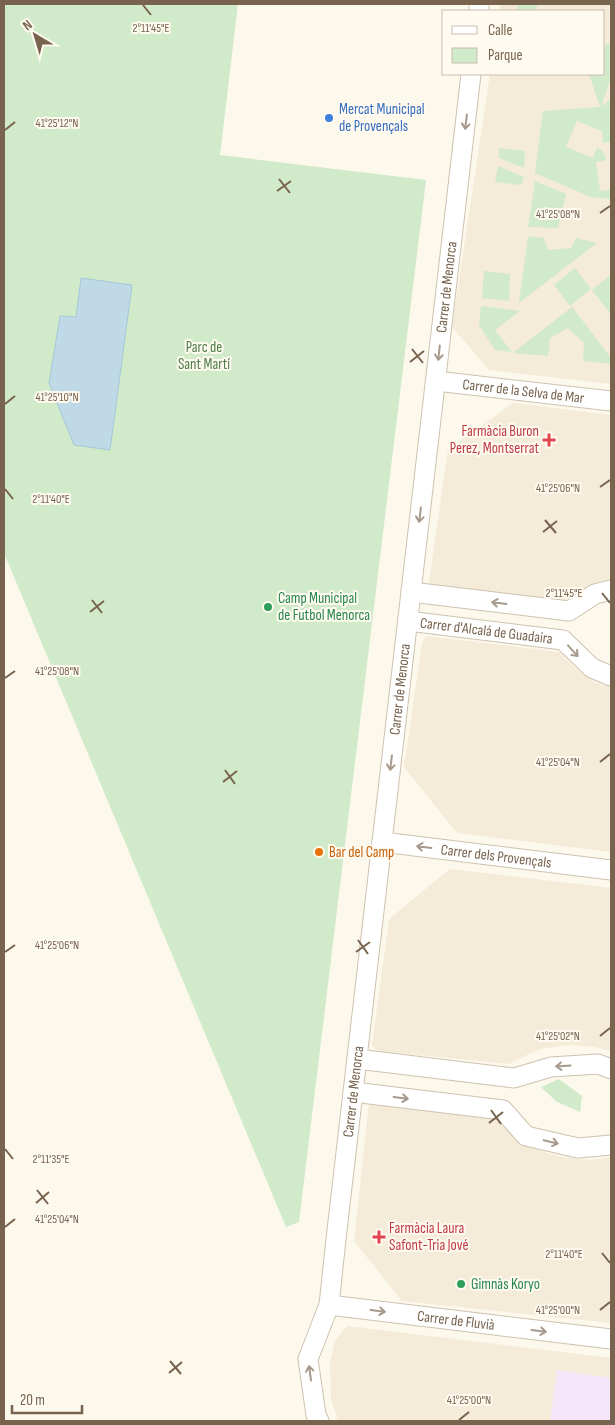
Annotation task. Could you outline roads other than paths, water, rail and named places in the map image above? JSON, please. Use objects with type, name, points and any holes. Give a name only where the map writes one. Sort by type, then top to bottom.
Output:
[{"type":"street","name":"Carrer de Menorca","points":[[319,1421],[316,1415],[308,1359],[330,1305],[471,75]]},
{"type":"street","name":"Carrer de la Selva de Mar","points":[[436,381],[611,401]]},
{"type":"street","name":"Carrer d'Alcalá de Guadaira","points":[[411,592],[569,611],[595,594],[611,590]]},
{"type":"street","name":"Carrer d'Alcalá de Guadaira","points":[[408,621],[563,640],[592,668],[611,676]]},
{"type":"street","name":"Carrer dels Provençals","points":[[382,842],[611,870]]},
{"type":"street","points":[[357,1059],[514,1078],[551,1067],[598,1064],[611,1068]]},
{"type":"street","points":[[353,1092],[504,1110],[526,1136],[578,1148],[611,1145]]},
{"type":"street","name":"Carrer de Fluvià","points":[[330,1305],[611,1340]]},
{"type":"water","points":[[81,278],[132,285],[110,450],[74,445],[49,383],[60,316],[76,317]]},
{"type":"place","name":"Mercat Municipal de Provençals","points":[[329,118]]},
{"type":"place","name":"Farmàcia Buron Perez, Montserrat","points":[[549,440]]},
{"type":"place","name":"Camp Municipal de Futbol Menorca","points":[[268,607]]},
{"type":"place","name":"Bar del Camp","points":[[319,852]]},
{"type":"place","name":"Farmàcia Laura Safont-Tria Jové","points":[[379,1237]]},
{"type":"place","name":"Gimnàs Koryo","points":[[461,1284]]},
{"type":"park label","name":"Parc de Sant Martí","points":[[204,356]]}]
